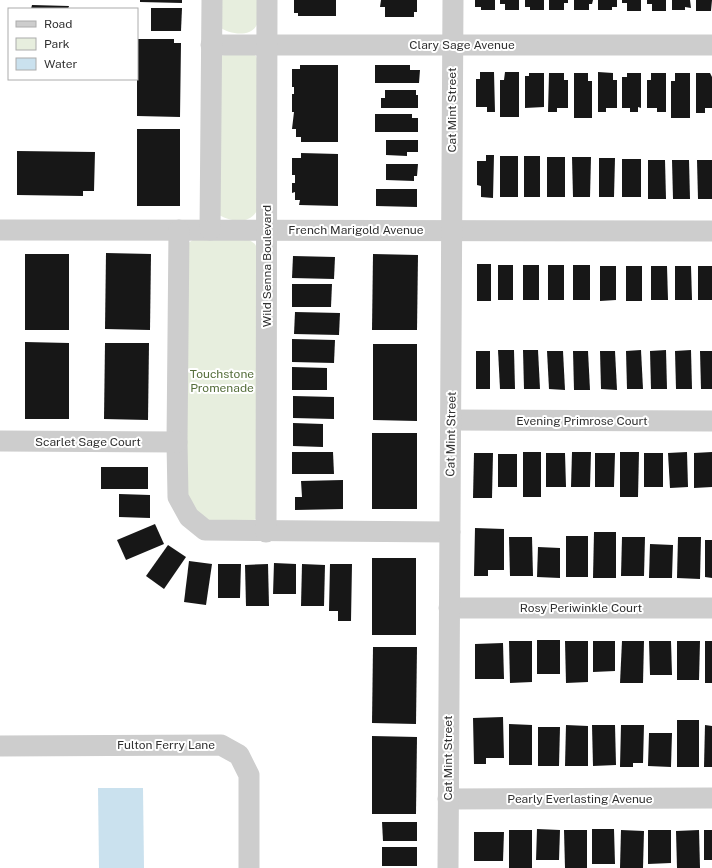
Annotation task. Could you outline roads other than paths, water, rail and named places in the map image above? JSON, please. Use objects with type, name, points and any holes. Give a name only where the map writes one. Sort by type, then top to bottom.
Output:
[{"type":"street","points":[[210,230],[212,0]]},
{"type":"street","name":"Wild Senna Boulevard","points":[[266,532],[267,0]]},
{"type":"street","name":"Cat Mint Street","points":[[448,868],[449,608],[452,420],[453,0]]},
{"type":"street","name":"Clary Sage Avenue","points":[[211,44],[712,44]]},
{"type":"street","name":"French Marigold Avenue","points":[[0,230],[712,231]]},
{"type":"street","points":[[179,230],[177,442],[178,497],[189,517],[205,530],[266,532],[450,532]]},
{"type":"street","name":"Evening Primrose Court","points":[[452,420],[712,421]]},
{"type":"street","name":"Scarlet Sage Court","points":[[0,441],[177,442]]},
{"type":"street","name":"Rosy Periwinkle Court","points":[[449,608],[712,608]]},
{"type":"street","name":"Fulton Ferry Lane","points":[[0,746],[222,745],[239,755],[249,775],[249,868]]},
{"type":"street","name":"Pearly Everlasting Avenue","points":[[448,799],[712,798]]},
{"type":"water","points":[[98,788],[143,788],[144,868],[99,868]]},
{"type":"park label","name":"Touchstone Promenade","points":[[222,381]]}]
